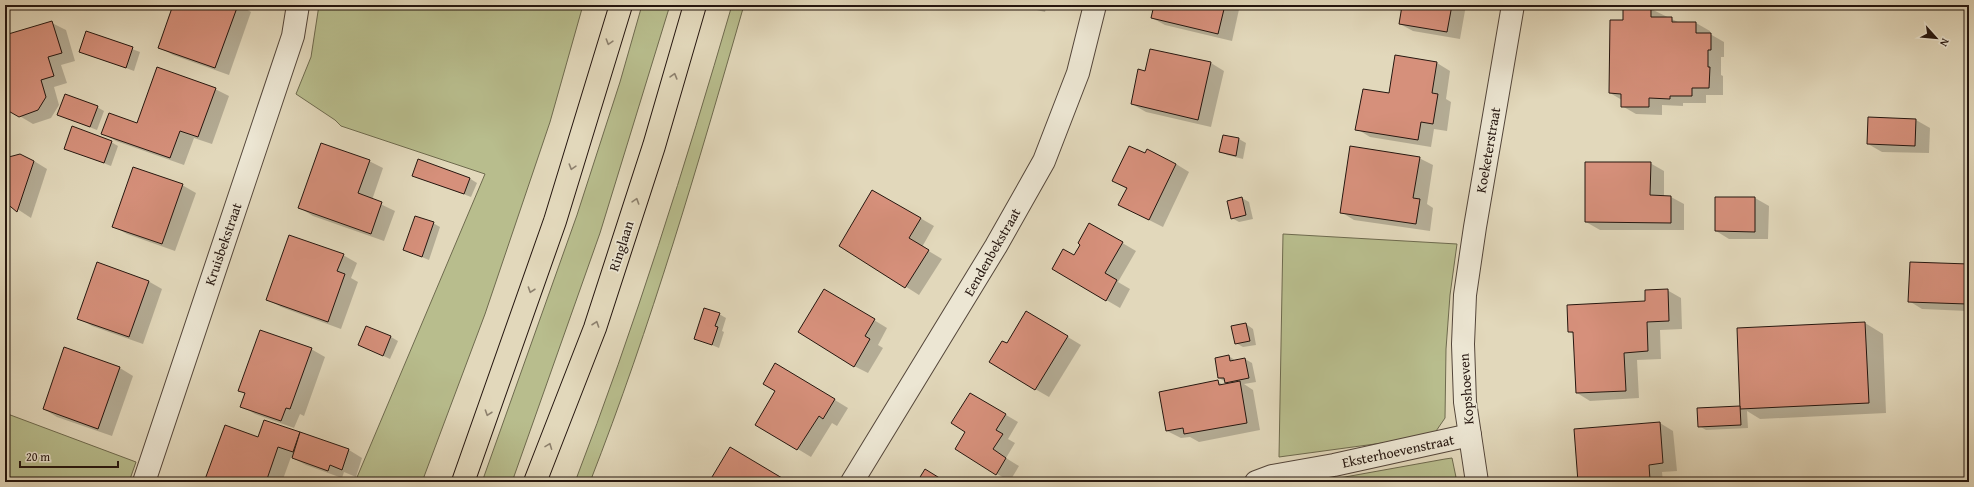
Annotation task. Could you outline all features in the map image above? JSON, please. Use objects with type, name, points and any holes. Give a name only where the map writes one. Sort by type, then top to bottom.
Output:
[{"type":"highway","points":[[462,482],[555,221],[621,5]]},
{"type":"highway","name":"Ringlaan","points":[[535,482],[594,328],[654,146],[695,5]]},
{"type":"street","name":"Kruisbekstraat","points":[[144,482],[293,36],[298,5]]},
{"type":"street","name":"Eendenbekstraat","points":[[852,482],[996,246],[1044,161],[1078,73],[1095,5]]},
{"type":"street","name":"Koeketerstraat","points":[[1465,295],[1475,227],[1513,5]]},
{"type":"street","name":"Kopshoeven","points":[[1465,295],[1463,344],[1466,402],[1477,482]]},
{"type":"street","name":"Eksterhoevenstraat","points":[[1256,482],[1272,476],[1334,465],[1470,435]]},
{"type":"green space","points":[[319,5],[583,5],[550,122],[485,314],[422,482],[355,482],[485,174],[341,126],[335,120],[296,94],[311,57]]},
{"type":"green space","points":[[642,5],[670,5],[600,233],[512,482],[482,482],[577,215],[620,82]]},
{"type":"green space","points":[[732,5],[744,5],[673,245],[633,364],[590,482],[575,482],[639,305],[696,126]]},
{"type":"green space","points":[[1283,234],[1457,244],[1450,295],[1446,349],[1445,418],[1434,434],[1412,439],[1279,457]]},
{"type":"green space","points":[[5,413],[136,462],[129,482],[5,482]]},
{"type":"green space","points":[[1452,458],[1457,482],[1317,482],[1445,459]]},
{"type":"building","points":[[173,5],[238,5],[215,68],[158,48]]},
{"type":"building","points":[[1154,5],[1225,5],[1218,34],[1151,18]]},
{"type":"building","points":[[1398,5],[1452,5],[1447,32],[1399,24],[1402,6]]},
{"type":"building","points":[[1623,8],[1651,8],[1651,17],[1672,17],[1672,22],[1696,22],[1696,33],[1711,33],[1711,50],[1708,50],[1708,67],[1710,67],[1709,88],[1692,88],[1692,96],[1670,96],[1670,99],[1649,98],[1649,107],[1621,107],[1621,94],[1609,93],[1610,20],[1623,20]]},
{"type":"building","points":[[52,21],[62,53],[48,57],[54,76],[41,80],[46,97],[38,110],[19,117],[5,109],[5,35]]},
{"type":"building","points":[[86,31],[133,47],[126,68],[79,52]]},
{"type":"building","points":[[1150,49],[1211,62],[1198,120],[1131,104],[1138,69],[1145,71]]},
{"type":"building","points":[[1395,55],[1437,62],[1432,93],[1438,94],[1433,124],[1421,122],[1418,140],[1355,130],[1363,89],[1389,93]]},
{"type":"building","points":[[157,67],[216,88],[198,137],[180,131],[170,158],[101,134],[109,113],[137,123]]},
{"type":"building","points":[[65,94],[98,106],[90,127],[57,115]]},
{"type":"building","points":[[1868,117],[1916,119],[1915,146],[1867,144]]},
{"type":"building","points":[[72,126],[112,141],[104,163],[64,149]]},
{"type":"building","points":[[1223,135],[1239,138],[1236,156],[1219,152]]},
{"type":"building","points":[[321,143],[370,160],[358,193],[382,202],[371,234],[298,208]]},
{"type":"building","points":[[1129,146],[1145,153],[1147,149],[1176,164],[1149,220],[1118,205],[1127,188],[1112,181]]},
{"type":"building","points":[[1350,146],[1420,157],[1413,198],[1420,199],[1416,224],[1340,213]]},
{"type":"building","points":[[20,154],[34,161],[17,212],[5,202],[5,158]]},
{"type":"building","points":[[418,159],[470,178],[464,194],[412,176]]},
{"type":"building","points":[[1585,162],[1651,162],[1650,195],[1671,196],[1671,223],[1585,222]]},
{"type":"building","points":[[133,167],[183,184],[162,244],[112,227]]},
{"type":"building","points":[[872,190],[921,218],[909,238],[929,250],[905,288],[839,246]]},
{"type":"building","points":[[1242,197],[1246,215],[1231,219],[1227,201]]},
{"type":"building","points":[[1715,197],[1755,197],[1755,232],[1715,231]]},
{"type":"building","points":[[415,216],[434,222],[422,257],[403,250]]},
{"type":"building","points":[[1089,223],[1123,242],[1105,273],[1117,280],[1106,301],[1052,269],[1063,249],[1074,255],[1080,245],[1078,243]]},
{"type":"building","points":[[289,235],[344,254],[337,271],[345,274],[328,322],[266,300]]},
{"type":"building","points":[[97,262],[149,281],[129,337],[77,319]]},
{"type":"building","points":[[1910,262],[1969,264],[1969,314],[1966,314],[1967,304],[1908,302]]},
{"type":"building","points":[[824,289],[875,319],[865,336],[870,339],[854,367],[798,332]]},
{"type":"building","points":[[1668,289],[1669,321],[1647,322],[1648,351],[1624,353],[1626,391],[1576,393],[1573,332],[1568,332],[1567,305],[1645,301],[1645,290]]},
{"type":"building","points":[[704,308],[720,313],[715,326],[718,327],[712,345],[694,339]]},
{"type":"building","points":[[1026,311],[1068,336],[1035,390],[989,362],[1002,341],[1007,343]]},
{"type":"building","points":[[1865,322],[1869,403],[1740,409],[1737,328]]},
{"type":"building","points":[[1246,323],[1250,341],[1235,344],[1231,326]]},
{"type":"building","points":[[366,326],[391,336],[383,356],[358,345]]},
{"type":"building","points":[[260,330],[312,348],[290,409],[286,408],[281,421],[240,407],[245,393],[238,391]]},
{"type":"building","points":[[64,347],[120,367],[98,429],[43,409]]},
{"type":"building","points":[[1229,355],[1230,361],[1245,358],[1249,378],[1225,383],[1224,378],[1218,378],[1215,358]]},
{"type":"building","points":[[775,363],[835,399],[823,419],[819,416],[797,450],[755,425],[775,391],[763,384]]},
{"type":"building","points":[[1218,380],[1219,385],[1240,381],[1247,423],[1184,434],[1183,428],[1166,431],[1159,392]]},
{"type":"building","points":[[970,393],[1006,414],[996,430],[1003,434],[993,449],[1006,458],[996,475],[955,449],[965,432],[951,423]]},
{"type":"building","points":[[1740,406],[1741,425],[1698,427],[1697,408]]},
{"type":"building","points":[[264,420],[300,432],[293,452],[278,447],[266,482],[204,482],[225,425],[258,437]]},
{"type":"building","points":[[1660,422],[1663,463],[1649,465],[1650,480],[1578,482],[1574,429]]},
{"type":"building","points":[[300,432],[349,449],[342,470],[330,465],[328,471],[292,458]]},
{"type":"building","points":[[730,447],[782,478],[780,482],[709,482]]},
{"type":"building","points":[[925,469],[946,482],[917,482]]}]
